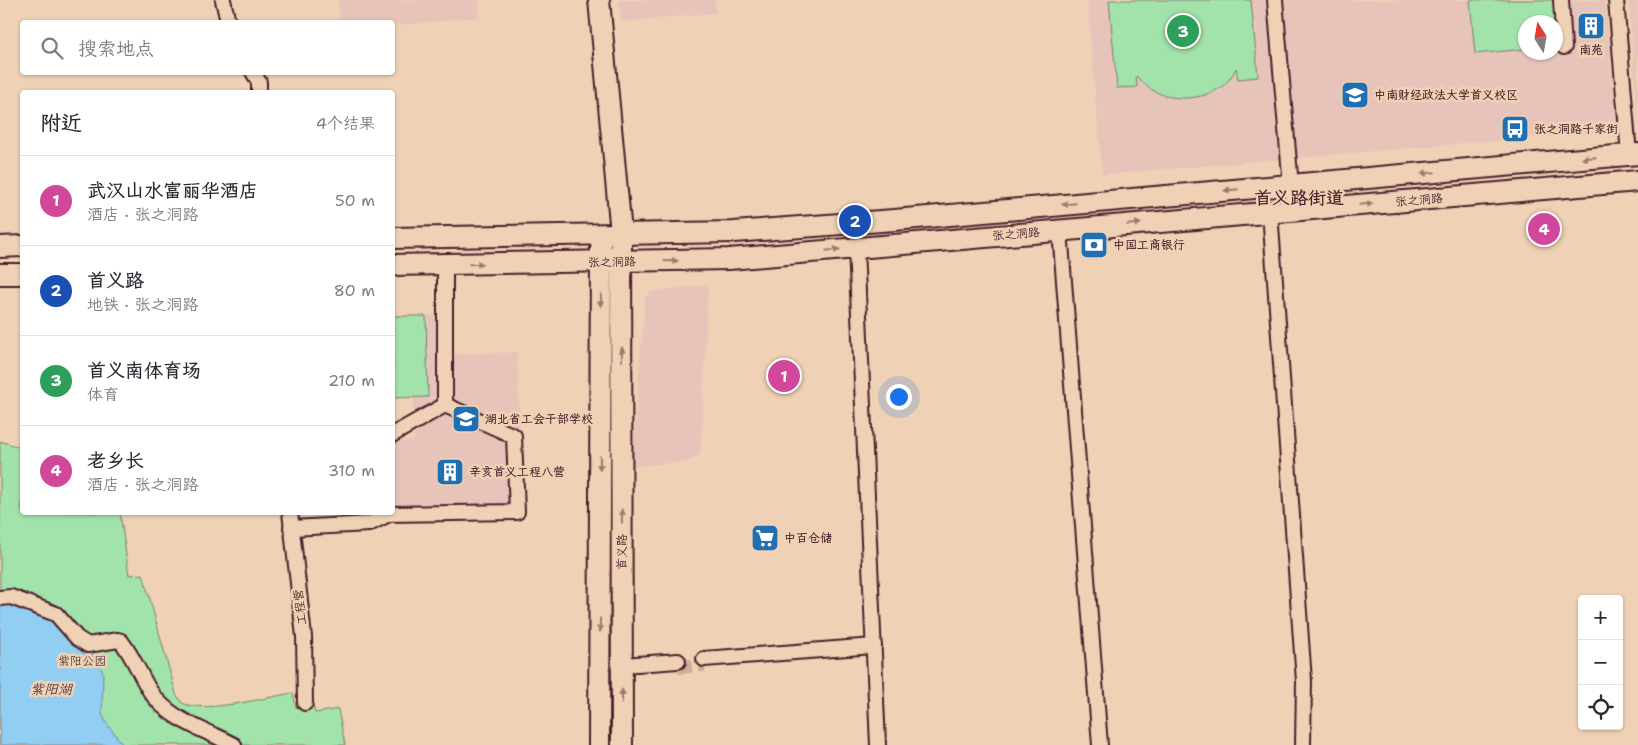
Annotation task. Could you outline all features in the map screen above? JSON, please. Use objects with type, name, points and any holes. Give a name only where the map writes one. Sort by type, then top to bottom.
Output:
[{"type":"main road","name":"首义路","points":[[599,0],[621,233],[622,262],[622,745]]},
{"type":"main road","name":"张之洞路","points":[[395,238],[743,231],[894,220],[1634,154]]},
{"type":"main road","name":"张之洞路","points":[[395,266],[729,259],[1638,180]]},
{"type":"main road","name":"首义路","points":[[599,745],[601,234]]},
{"type":"main road","points":[[0,247],[20,246]]},
{"type":"main road","points":[[0,274],[20,274]]},
{"type":"street","points":[[223,0],[228,20]]},
{"type":"street","points":[[1275,0],[1293,210]]},
{"type":"street","points":[[1561,0],[1564,47]]},
{"type":"street","points":[[1616,0],[1634,154]]},
{"type":"street","points":[[255,75],[259,82],[259,90]]},
{"type":"street","points":[[1270,212],[1304,681],[1303,745]]},
{"type":"street","points":[[1060,230],[1100,745]]},
{"type":"street","points":[[856,247],[878,745]]},
{"type":"street","points":[[445,265],[445,406]]},
{"type":"street","points":[[395,434],[445,406]]},
{"type":"street","points":[[395,513],[517,512],[514,436],[445,406]]},
{"type":"street","name":"工程营","points":[[290,515],[304,637],[305,702]]},
{"type":"street","points":[[291,528],[369,524],[385,515]]},
{"type":"street","points":[[0,598],[11,597],[56,614],[77,638],[88,645],[121,641],[151,692],[169,712],[202,731],[234,745]]},
{"type":"street","points":[[704,662],[874,648]]},
{"type":"street","points":[[622,669],[678,664]]},
{"type":"shaded area","points":[[338,0],[480,0],[479,17],[395,26],[395,20],[340,20]]},
{"type":"shaded area","points":[[619,0],[715,0],[716,13],[621,22]]},
{"type":"shaded area","name":"中南财经政法大学首义校区","points":[[1087,0],[1605,0],[1617,130],[1102,175]]},
{"type":"shaded area","points":[[1629,0],[1638,0],[1638,132]]},
{"type":"shaded area","points":[[708,285],[701,450],[699,456],[687,462],[632,466],[645,297],[652,291]]},
{"type":"shaded area","name":"湖北省工会干部学校","points":[[395,316],[453,316],[453,354],[517,352],[524,519],[393,521],[393,515],[395,515],[395,442],[414,441],[413,397],[395,397]]},
{"type":"green space","points":[[1109,0],[1251,0],[1258,77],[1238,79],[1236,68],[1225,84],[1218,89],[1193,98],[1175,98],[1158,93],[1149,88],[1136,76],[1137,87],[1117,88]]},
{"type":"green space","points":[[1470,0],[1553,0],[1554,15],[1518,15],[1518,50],[1475,54]]},
{"type":"green space","points":[[395,316],[426,316],[428,397],[395,398]]},
{"type":"green space","name":"紫阳公园","points":[[0,441],[20,447],[20,515],[120,515],[129,575],[143,574],[176,694],[182,703],[192,706],[220,706],[293,693],[296,707],[313,704],[315,713],[338,709],[345,745],[0,745]]},
{"type":"water","name":"紫阳湖","points":[[21,603],[57,621],[70,641],[94,656],[103,672],[102,714],[123,745],[0,745],[0,604]]},
{"type":"tunnel","points":[[678,667],[705,665]]},
{"type":"place","name":"南苑","points":[[1591,26]]},
{"type":"place","name":"首义南体育场","points":[[1183,31]]},
{"type":"place","name":"中南财经政法大学首义校区","points":[[1355,95]]},
{"type":"place","name":"张之洞路千家街","points":[[1515,129]]},
{"type":"place","name":"首义路","points":[[855,221]]},
{"type":"place","name":"老乡长","points":[[1544,229]]},
{"type":"place","name":"中国工商银行","points":[[1094,245]]},
{"type":"place","name":"武汉山水富丽华酒店","points":[[784,376]]},
{"type":"place","name":"湖北省工会干部学校","points":[[466,419]]},
{"type":"place","name":"辛亥首义工程八营","points":[[450,472]]},
{"type":"place","name":"中百仓储","points":[[765,538]]},
{"type":"district","name":"首义路街道","points":[[1299,198]]}]
